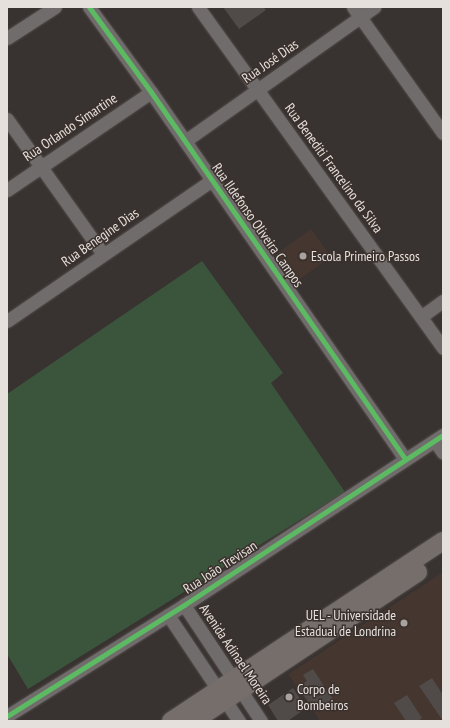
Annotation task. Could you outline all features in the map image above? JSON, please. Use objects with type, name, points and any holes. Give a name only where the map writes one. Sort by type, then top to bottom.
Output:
[{"type":"main road","points":[[194,721],[222,695],[443,541]]},
{"type":"main road","points":[[236,685],[443,555]]},
{"type":"main road","points":[[171,721],[222,695]]},
{"type":"street","points":[[7,38],[55,7]]},
{"type":"street","name":"Rua Ildefonso Oliveira Campos","points":[[89,7],[185,140],[405,459]]},
{"type":"street","name":"Rua Benediti Francelino da Silva","points":[[198,7],[422,316],[443,348]]},
{"type":"street","name":"Rua José Dias","points":[[185,140],[258,90],[357,12],[374,7]]},
{"type":"street","points":[[357,12],[443,133]]},
{"type":"street","name":"Rua Orlando Simartine","points":[[7,190],[151,92]]},
{"type":"street","points":[[7,119],[102,254]]},
{"type":"street","name":"Rua Benegine Dias","points":[[7,321],[102,254],[212,180]]},
{"type":"street","points":[[422,316],[443,301]]},
{"type":"street","points":[[439,438],[443,453]]},
{"type":"street","name":"Rua João Trevisan","points":[[7,716],[184,605],[439,438]]},
{"type":"street","name":"Avenida Adinael Moreira","points":[[184,605],[261,721]]},
{"type":"street","points":[[168,615],[239,721]]},
{"type":"shaded area","name":"Escola Primeiro Passos","points":[[311,229],[331,257],[296,282],[276,254]]},
{"type":"shaded area","name":"UEL - Universidade Estadual de Londrina","points":[[443,572],[443,721],[320,721],[288,674]]},
{"type":"green space","points":[[202,261],[283,373],[271,383],[345,492],[28,689],[7,654],[7,394]]},
{"type":"building","points":[[223,7],[263,7],[266,10],[239,29]]},
{"type":"building","points":[[313,669],[324,686],[315,692],[318,697],[327,691],[333,699],[315,710],[297,687],[307,681],[303,675]]},
{"type":"building","points":[[432,678],[443,695],[443,721],[419,686]]},
{"type":"building","name":"Corpo de Bombeiros","points":[[293,688],[306,708],[288,721],[278,721],[268,705]]},
{"type":"building","points":[[407,695],[422,718],[418,721],[406,721],[394,703]]},
{"type":"cycle path","points":[[89,7],[151,92],[405,459]]},
{"type":"cycle path","points":[[7,716],[184,605],[443,435]]},
{"type":"place","name":"Escola Primeiro Passos","points":[[303,256]]},
{"type":"place","name":"UEL - Universidade Estadual de Londrina","points":[[404,623]]},
{"type":"place","name":"Corpo de Bombeiros","points":[[289,697]]}]
